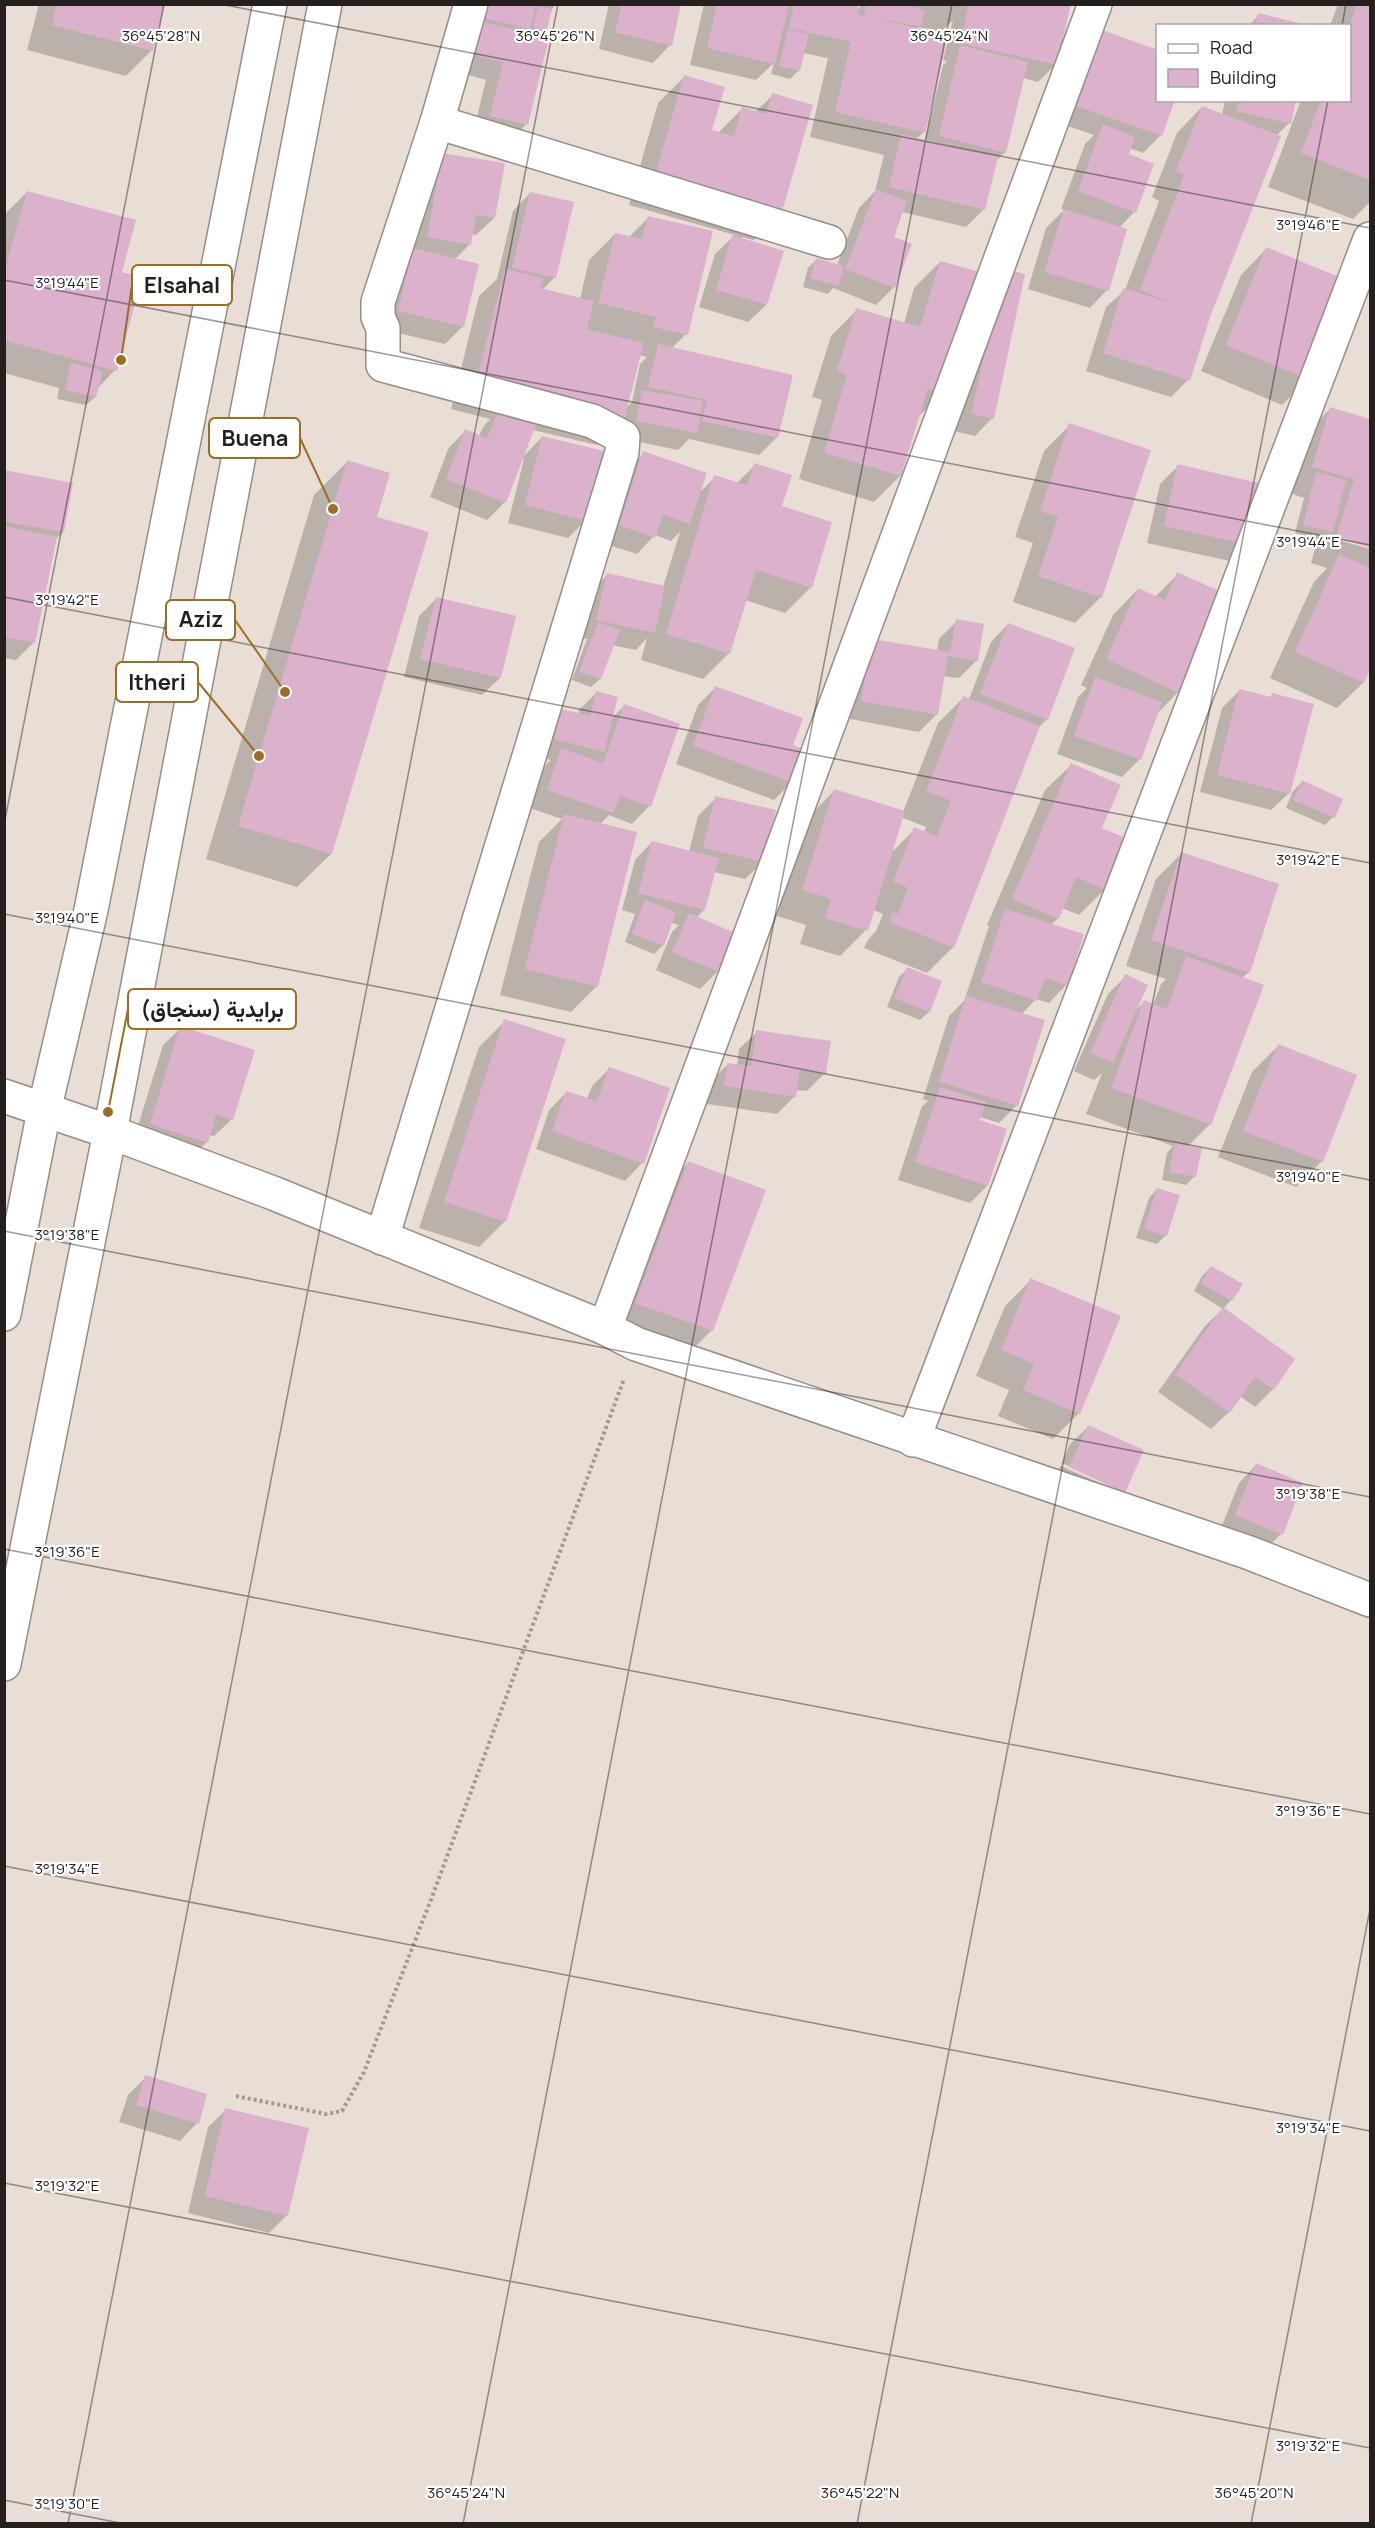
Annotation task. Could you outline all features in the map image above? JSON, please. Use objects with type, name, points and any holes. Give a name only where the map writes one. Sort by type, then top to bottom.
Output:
[{"type":"main road","points":[[4,1314],[44,1111],[91,910],[270,4]]},
{"type":"main road","points":[[4,1664],[110,1132],[325,4]]},
{"type":"main road","points":[[382,1238],[622,452],[623,437],[592,421],[382,365],[383,328],[378,317],[378,302],[437,122],[471,4]]},
{"type":"main road","points":[[605,1328],[1095,4]]},
{"type":"main road","points":[[437,122],[829,242]]},
{"type":"main road","points":[[913,1440],[1371,238]]},
{"type":"main road","points":[[4,1096],[110,1132],[273,1193],[605,1328],[636,1344],[1247,1552],[1371,1600]]},
{"type":"path","points":[[236,2096],[326,2114],[342,2111],[364,2072],[436,1886],[636,1344]]},
{"type":"building","points":[[57,4],[165,4],[153,51],[52,25]]},
{"type":"building","points":[[486,4],[536,4],[530,29],[483,18]]},
{"type":"building","points":[[622,4],[681,4],[672,46],[615,32]]},
{"type":"building","points":[[717,4],[789,4],[775,64],[707,48]]},
{"type":"building","points":[[794,4],[847,4],[859,7],[857,14],[864,16],[866,4],[901,4],[925,10],[921,27],[870,17],[948,35],[925,133],[835,112],[851,42],[789,28]]},
{"type":"building","points":[[969,4],[1071,4],[1057,65],[960,43]]},
{"type":"building","points":[[1357,4],[1370,4],[1370,180],[1301,153],[1320,102],[1351,102],[1350,24]]},
{"type":"building","points":[[538,6],[552,9],[547,31],[533,27]]},
{"type":"building","points":[[1258,13],[1303,24],[1255,24]]},
{"type":"building","points":[[483,22],[549,38],[528,125],[490,116],[503,62],[474,55]]},
{"type":"building","points":[[788,29],[809,34],[800,71],[779,66]]},
{"type":"building","points":[[1102,30],[1156,49],[1156,102],[1174,102],[1162,136],[1076,106]]},
{"type":"building","points":[[960,45],[1028,62],[1006,153],[939,136]]},
{"type":"building","points":[[684,75],[725,87],[712,130],[734,136],[742,107],[766,114],[772,93],[813,105],[781,215],[654,179]]},
{"type":"building","points":[[1238,102],[1296,102],[1291,124],[1236,111]]},
{"type":"building","points":[[1202,106],[1281,136],[1210,317],[1190,381],[1103,353],[1123,288],[1171,303],[1140,290],[1184,175],[1176,171]]},
{"type":"building","points":[[1103,124],[1135,137],[1129,154],[1154,164],[1136,213],[1078,191]]},
{"type":"building","points":[[901,134],[998,157],[985,210],[889,187]]},
{"type":"building","points":[[442,153],[505,163],[495,218],[476,215],[471,245],[427,237]]},
{"type":"building","points":[[876,189],[907,201],[894,237],[912,244],[895,288],[845,269]]},
{"type":"building","points":[[27,191],[136,220],[122,272],[142,277],[117,371],[4,340],[4,273]]},
{"type":"building","points":[[530,192],[574,202],[556,278],[512,268]]},
{"type":"building","points":[[1064,209],[1127,229],[1109,291],[1044,272]]},
{"type":"building","points":[[648,216],[713,231],[688,335],[653,327],[656,317],[598,303],[615,233],[642,239]]},
{"type":"building","points":[[732,235],[784,251],[767,305],[716,290]]},
{"type":"building","points":[[1266,247],[1349,281],[1309,380],[1226,345]]},
{"type":"building","points":[[413,248],[479,264],[464,327],[398,311]]},
{"type":"building","points":[[816,258],[844,266],[838,286],[810,278]]},
{"type":"building","points":[[940,261],[980,272],[944,393],[928,388],[901,476],[824,453],[847,374],[837,371],[856,308],[920,327]]},
{"type":"building","points":[[505,269],[543,278],[540,288],[594,301],[587,329],[644,343],[624,420],[476,383]]},
{"type":"building","points":[[1004,269],[1025,274],[994,419],[971,414]]},
{"type":"building","points":[[658,344],[793,375],[778,438],[702,421],[707,400],[648,387]]},
{"type":"building","points":[[71,363],[103,371],[96,397],[65,390]]},
{"type":"building","points":[[642,390],[703,401],[697,433],[636,421]]},
{"type":"building","points":[[500,407],[537,422],[506,503],[446,479],[465,429],[487,438]]},
{"type":"building","points":[[1330,407],[1370,419],[1370,548],[1336,537],[1354,479],[1312,467]]},
{"type":"building","points":[[1069,423],[1151,450],[1102,598],[1038,576],[1058,517],[1040,511]]},
{"type":"building","points":[[542,436],[604,451],[587,521],[525,505]]},
{"type":"building","points":[[643,451],[707,473],[690,524],[663,515],[655,538],[619,525]]},
{"type":"building","points":[[347,460],[390,473],[377,517],[429,532],[332,854],[238,826]]},
{"type":"building","points":[[754,463],[792,475],[782,506],[832,522],[812,588],[756,570],[730,654],[666,634],[714,475],[747,485]]},
{"type":"building","points":[[1177,464],[1263,484],[1249,545],[1164,526]]},
{"type":"building","points":[[4,470],[73,483],[64,532],[4,522]]},
{"type":"building","points":[[1316,472],[1346,480],[1333,532],[1303,525]]},
{"type":"building","points":[[4,526],[57,537],[35,643],[4,637]]},
{"type":"building","points":[[1339,554],[1370,568],[1370,670],[1364,683],[1295,652]]},
{"type":"building","points":[[1177,572],[1224,593],[1179,693],[1106,659],[1138,588],[1165,600]]},
{"type":"building","points":[[607,573],[665,586],[655,633],[596,620]]},
{"type":"building","points":[[436,597],[516,616],[501,678],[420,659]]},
{"type":"building","points":[[956,619],[984,624],[978,661],[948,656],[938,715],[861,701],[872,639],[950,652]]},
{"type":"building","points":[[598,622],[620,630],[601,679],[579,672]]},
{"type":"building","points":[[1008,623],[1075,648],[1048,720],[980,694]]},
{"type":"building","points":[[1095,677],[1162,702],[1141,760],[1074,736]]},
{"type":"building","points":[[715,686],[803,718],[793,745],[805,750],[793,783],[693,746]]},
{"type":"building","points":[[1239,689],[1271,697],[1272,693],[1314,704],[1290,794],[1217,775]]},
{"type":"building","points":[[596,691],[618,697],[604,752],[554,739],[562,709],[590,716]]},
{"type":"building","points":[[963,696],[1040,726],[954,948],[889,922],[893,912],[898,914],[908,888],[893,882],[914,827],[937,836],[951,801],[926,791]]},
{"type":"building","points":[[624,704],[680,724],[651,807],[620,796],[613,813],[547,790],[561,748],[603,763]]},
{"type":"building","points":[[1071,763],[1121,785],[1102,828],[1128,839],[1106,890],[1076,877],[1059,919],[1012,899]]},
{"type":"building","points":[[1302,780],[1343,799],[1335,818],[1293,800]]},
{"type":"building","points":[[834,789],[905,811],[868,931],[825,918],[831,899],[802,890]]},
{"type":"building","points":[[715,796],[776,810],[764,862],[703,848]]},
{"type":"building","points":[[564,814],[637,832],[598,987],[525,969]]},
{"type":"building","points":[[652,841],[719,858],[705,910],[638,893]]},
{"type":"building","points":[[1181,852],[1279,884],[1250,973],[1151,940]]},
{"type":"building","points":[[645,900],[676,912],[664,946],[632,934]]},
{"type":"building","points":[[1005,909],[1084,934],[1068,986],[1045,978],[1037,1001],[981,982]]},
{"type":"building","points":[[689,913],[735,933],[719,972],[672,952]]},
{"type":"building","points":[[1186,956],[1264,985],[1211,1125],[1111,1088],[1144,1000],[1167,1009]]},
{"type":"building","points":[[907,967],[942,981],[930,1012],[894,998]]},
{"type":"building","points":[[1125,974],[1148,985],[1113,1063],[1090,1053]]},
{"type":"building","points":[[966,996],[1045,1020],[1018,1106],[939,1082]]},
{"type":"building","points":[[504,1019],[566,1039],[506,1222],[444,1202]]},
{"type":"building","points":[[180,1026],[255,1050],[233,1120],[216,1114],[208,1143],[150,1124]]},
{"type":"building","points":[[756,1030],[831,1041],[826,1074],[800,1070],[796,1097],[724,1086],[727,1063],[751,1066]]},
{"type":"building","points":[[1278,1044],[1357,1075],[1323,1162],[1243,1131]]},
{"type":"building","points":[[609,1067],[670,1088],[644,1164],[552,1131],[566,1091],[597,1101]]},
{"type":"building","points":[[940,1087],[986,1102],[980,1120],[1007,1129],[988,1186],[915,1162]]},
{"type":"building","points":[[1175,1143],[1202,1148],[1196,1177],[1169,1172]]},
{"type":"building","points":[[688,1161],[766,1190],[713,1331],[635,1303]]},
{"type":"building","points":[[1157,1188],[1180,1195],[1167,1236],[1144,1229]]},
{"type":"building","points":[[1211,1266],[1243,1284],[1232,1301],[1201,1283]]},
{"type":"building","points":[[1030,1278],[1121,1316],[1080,1414],[1023,1390],[1034,1364],[1001,1350]]},
{"type":"building","points":[[1223,1307],[1295,1359],[1274,1390],[1255,1377],[1230,1413],[1175,1374]]},
{"type":"building","points":[[1088,1425],[1144,1450],[1125,1493],[1069,1467]]},
{"type":"building","points":[[1256,1463],[1303,1483],[1283,1535],[1235,1515]]},
{"type":"building","points":[[145,2075],[207,2094],[199,2124],[136,2105]]},
{"type":"building","points":[[225,2108],[309,2128],[288,2216],[205,2196]]},
{"type":"place","name":"Elsahal","points":[[121,360]]},
{"type":"place","name":"Buena","points":[[333,509]]},
{"type":"place","name":"Aziz","points":[[285,692]]},
{"type":"place","name":"Itheri","points":[[259,756]]},
{"type":"place","name":"برايدية (سنجاق)","points":[[108,1112]]}]
